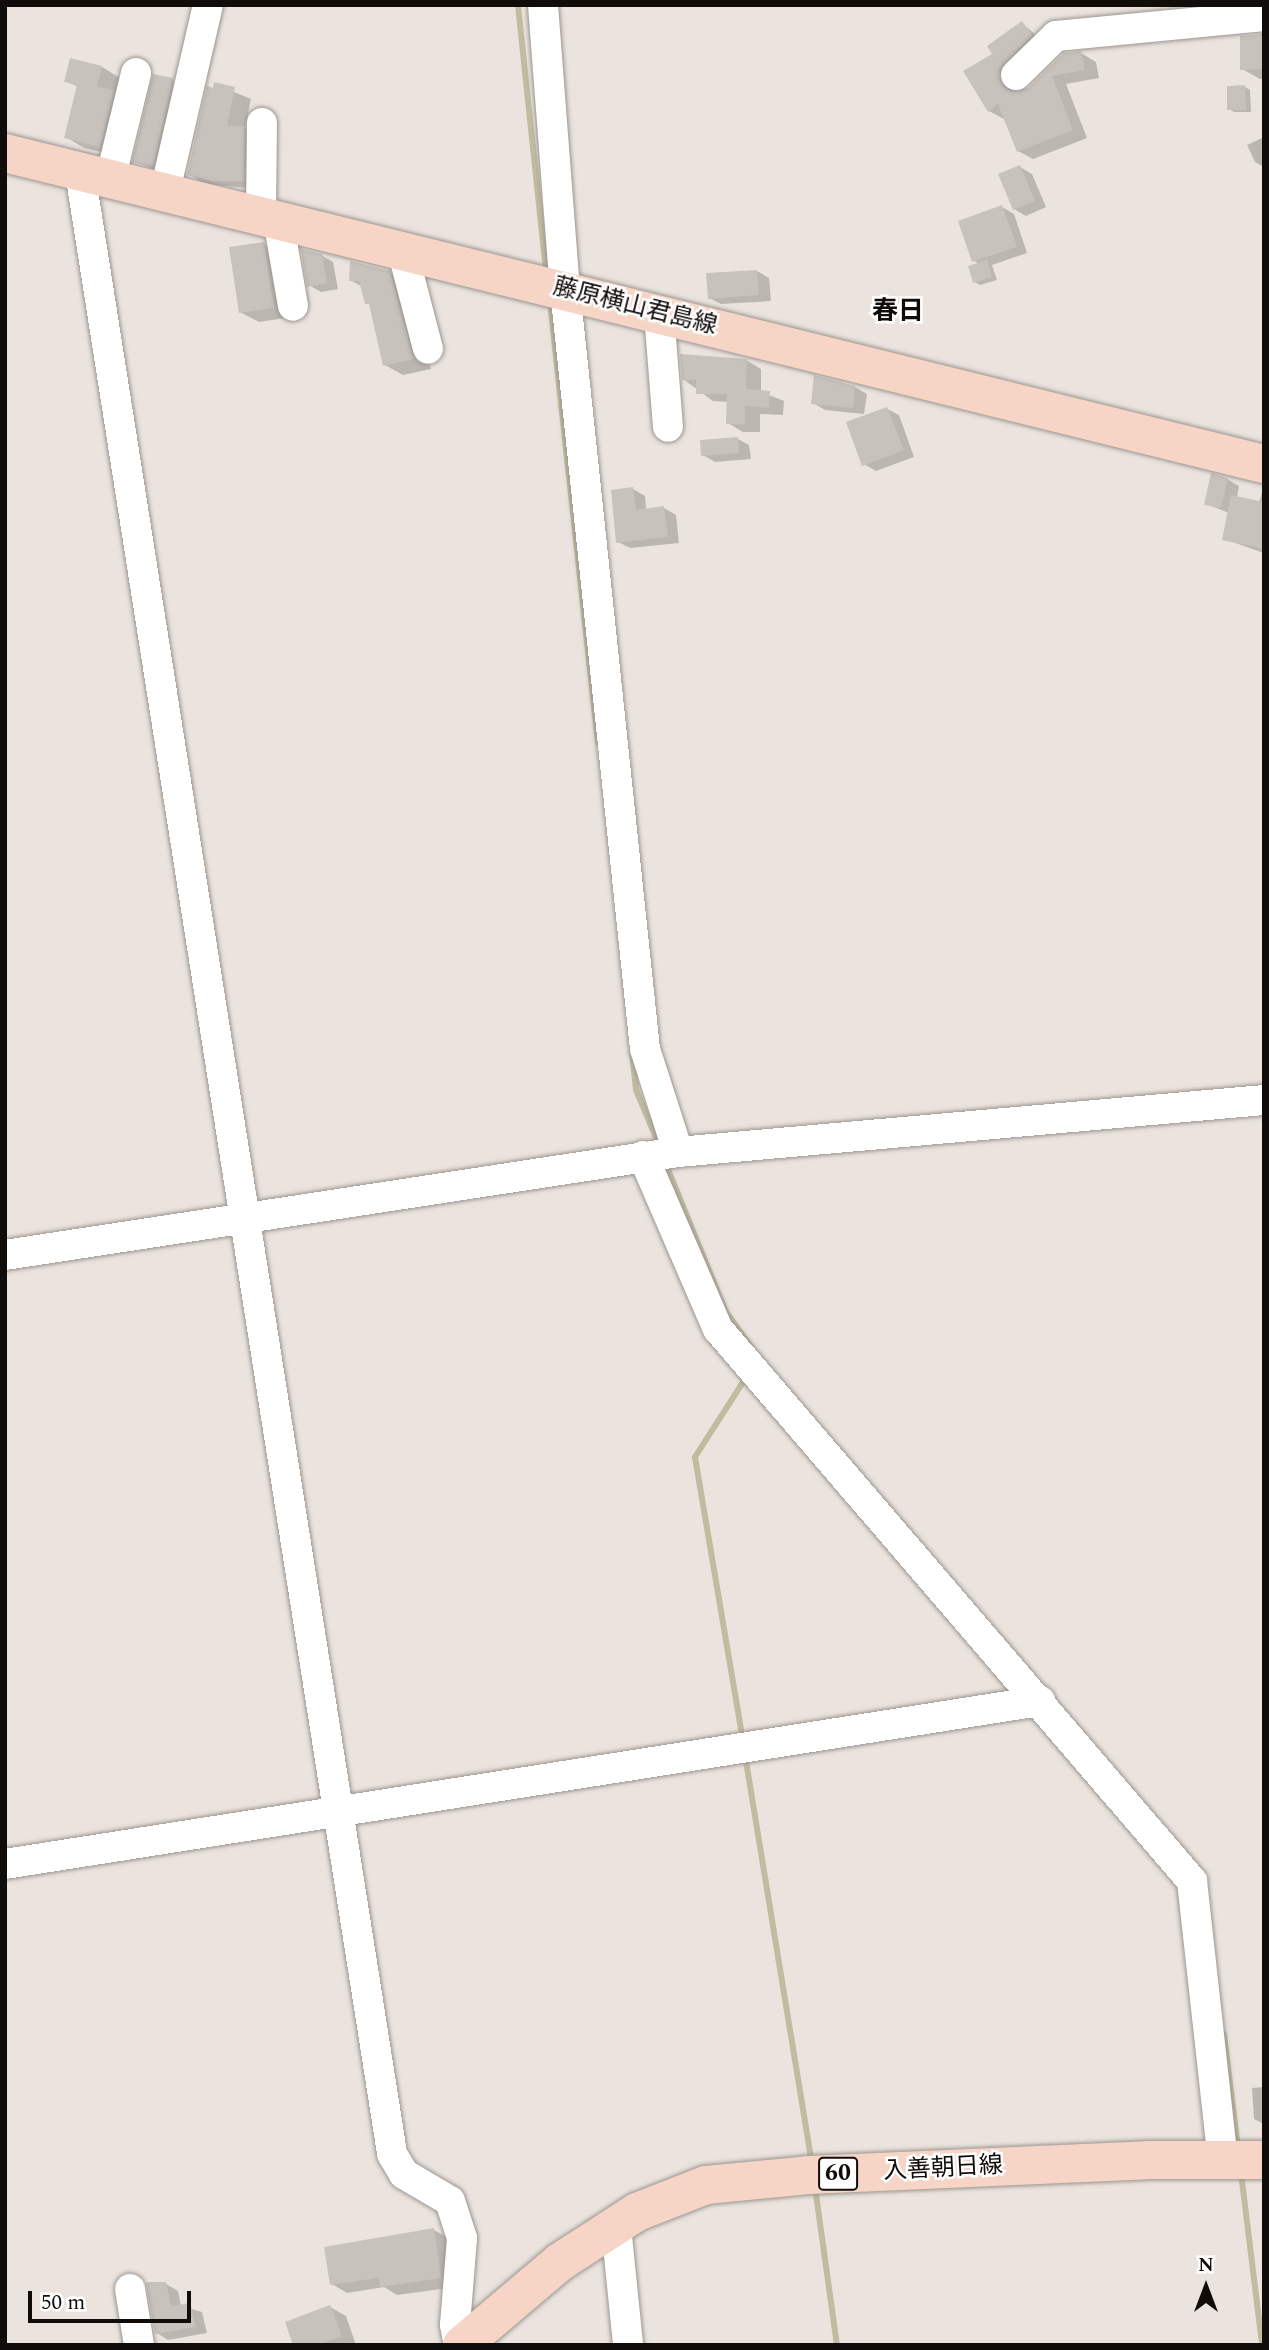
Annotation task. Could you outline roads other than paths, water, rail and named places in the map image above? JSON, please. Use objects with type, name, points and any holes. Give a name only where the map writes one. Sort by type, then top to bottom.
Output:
[{"type":"main road","name":"藤原横山君島線","points":[[5,153],[565,289],[1264,464]]},
{"type":"main road","name":"入善朝日線","points":[[461,2345],[559,2262],[669,2197],[706,2185],[748,2180],[1148,2160],[1264,2160]]},
{"type":"street","points":[[165,191],[208,5]]},
{"type":"street","points":[[543,5],[565,289],[645,1049],[678,1152]]},
{"type":"street","points":[[1016,75],[1056,36],[1264,16]]},
{"type":"street","points":[[136,73],[95,176],[246,1217],[392,2154],[404,2174],[450,2201],[462,2238],[455,2325],[461,2345]]},
{"type":"street","points":[[262,123],[270,217],[293,306]]},
{"type":"street","points":[[402,249],[428,349]]},
{"type":"street","points":[[659,313],[668,427]]},
{"type":"street","points":[[5,1255],[643,1156],[1264,1100]]},
{"type":"street","points":[[643,1156],[718,1329],[1192,1881],[1223,2161]]},
{"type":"street","points":[[5,1864],[1040,1701]]},
{"type":"street","points":[[616,2226],[628,2345]]},
{"type":"street","points":[[130,2289],[139,2345]]},
{"type":"waterway","points":[[518,5],[546,273]]},
{"type":"waterway","points":[[550,301],[598,742]]},
{"type":"waterway","points":[[632,1052],[636,1090],[659,1145]]},
{"type":"waterway","points":[[665,1162],[726,1312],[752,1348]]},
{"type":"waterway","points":[[743,1741],[695,1457],[747,1376]]},
{"type":"waterway","points":[[745,1755],[812,2163]]},
{"type":"waterway","points":[[1224,2034],[1238,2148]]},
{"type":"waterway","points":[[1241,2173],[1262,2345]]},
{"type":"waterway","points":[[815,2187],[837,2345]]},
{"type":"district","name":"春日","points":[[898,312]]}]
